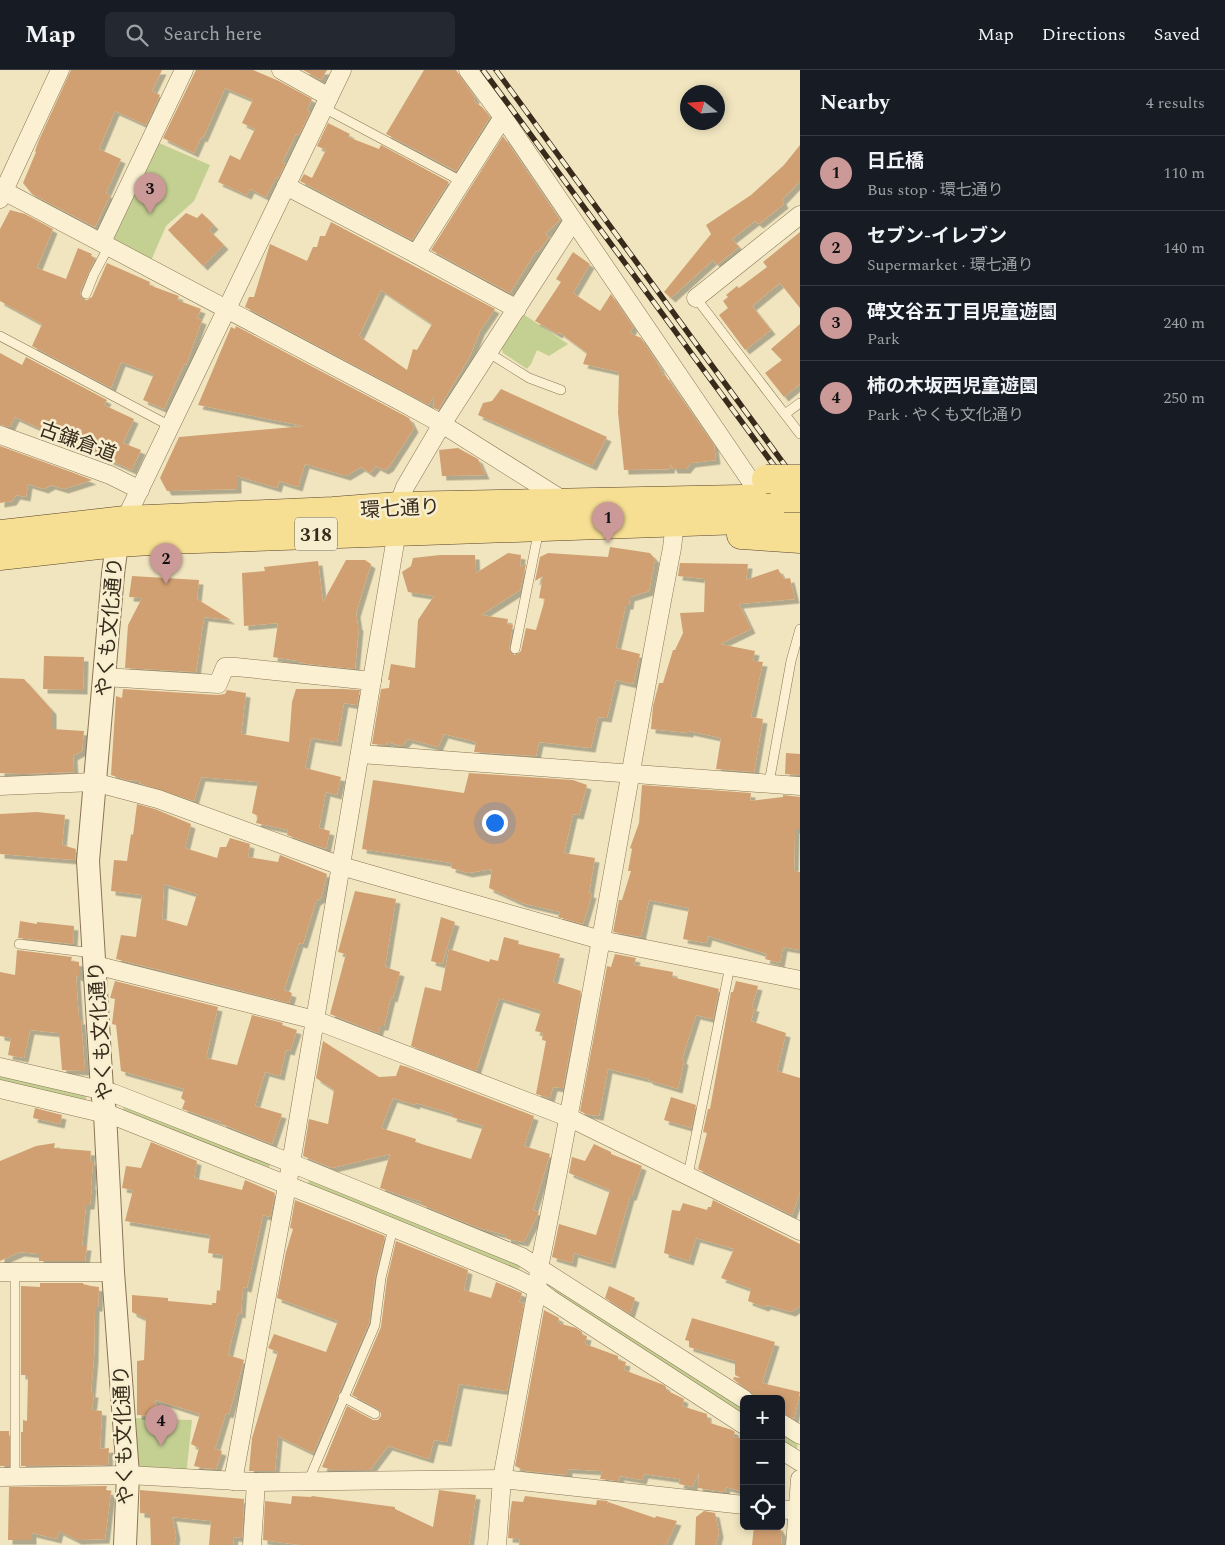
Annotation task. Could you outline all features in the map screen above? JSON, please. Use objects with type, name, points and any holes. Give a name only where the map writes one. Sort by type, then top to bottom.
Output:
[{"type":"main road","points":[[632,513],[692,489],[788,509]]},
{"type":"main road","name":"環七通り","points":[[398,518],[569,504],[632,513]]},
{"type":"main road","name":"環七通り","points":[[0,534],[121,531],[333,511],[398,518],[540,527],[632,513],[788,509]]},
{"type":"main road","points":[[632,513],[674,531],[788,509]]},
{"type":"main road","name":"環七通り","points":[[0,556],[121,531]]},
{"type":"street","points":[[60,70],[1,193],[105,244],[442,424],[569,504]]},
{"type":"street","points":[[105,244],[184,70]]},
{"type":"street","points":[[281,70],[327,102]]},
{"type":"street","points":[[121,531],[226,308],[342,70]]},
{"type":"street","points":[[468,70],[503,117],[573,221],[788,509]]},
{"type":"street","points":[[416,254],[503,117]]},
{"type":"street","points":[[286,186],[517,309]]},
{"type":"street","points":[[696,298],[800,215]]},
{"type":"street","points":[[233,1481],[291,1163],[398,518],[405,487],[442,424],[573,221]]},
{"type":"street","name":"古鎌倉道","points":[[0,436],[110,475],[140,490]]},
{"type":"street","name":"やくも文化通り","points":[[121,531],[104,677],[88,861],[105,1113],[113,1272],[128,1475],[125,1545]]},
{"type":"street","points":[[497,1545],[502,1479],[538,1289],[540,1268],[570,1118],[674,531]]},
{"type":"street","points":[[104,677],[218,684],[225,668],[236,666],[372,681]]},
{"type":"street","points":[[360,754],[800,786]]},
{"type":"street","points":[[0,786],[94,782],[158,799],[341,866],[601,940],[800,980]]},
{"type":"street","points":[[95,959],[315,1020],[570,1118],[800,1231]]},
{"type":"street","points":[[0,1067],[102,1090],[291,1163],[522,1257],[740,1396]]},
{"type":"street","points":[[0,1089],[105,1113],[286,1184],[515,1278],[538,1289],[550,1299],[740,1422]]},
{"type":"street","points":[[7,1272],[113,1272]]},
{"type":"street","points":[[785,1426],[800,1435]]},
{"type":"street","points":[[785,1453],[800,1462]]},
{"type":"street","points":[[7,1477],[128,1475],[256,1482],[502,1479],[740,1505]]},
{"type":"street","points":[[795,1545],[789,1510],[800,1479]]},
{"type":"street","points":[[252,1545],[256,1482]]},
{"type":"lane","points":[[327,102],[461,181]]},
{"type":"lane","points":[[86,294],[105,244]]},
{"type":"lane","points":[[696,298],[800,434]]},
{"type":"lane","points":[[0,336],[170,426]]},
{"type":"lane","points":[[489,352],[529,378],[561,390]]},
{"type":"lane","points":[[785,414],[800,403]]},
{"type":"lane","points":[[516,649],[540,527]]},
{"type":"lane","points":[[769,783],[791,661],[800,629]]},
{"type":"lane","points":[[18,944],[95,959]]},
{"type":"lane","points":[[688,1176],[730,966]]},
{"type":"lane","points":[[308,1482],[375,1325],[382,1278],[393,1228]]},
{"type":"lane","points":[[7,1272],[7,1477]]},
{"type":"lane","points":[[344,1397],[375,1414]]},
{"type":"green space","points":[[152,140],[210,165],[194,201],[166,226],[150,263],[108,240]]},
{"type":"green space","points":[[520,312],[568,344],[549,356],[537,350],[527,369],[503,353],[501,345]]},
{"type":"green space","points":[[0,1071],[86,1095],[86,1100],[0,1085]]},
{"type":"green space","points":[[124,1106],[270,1164],[269,1168],[123,1110]]},
{"type":"green space","points":[[310,1177],[520,1264],[519,1271],[307,1187]]},
{"type":"green space","points":[[545,1281],[740,1401],[740,1417],[548,1292]]},
{"type":"green space","points":[[131,1418],[192,1420],[186,1476],[134,1472]]},
{"type":"green space","points":[[785,1430],[796,1439],[797,1450],[785,1446]]},
{"type":"building","points":[[71,70],[162,70],[152,91],[160,95],[146,125],[115,111],[99,149],[121,159],[106,193],[110,195],[95,227],[32,194],[23,183],[39,140]]},
{"type":"building","points":[[196,70],[253,70],[279,81],[312,99],[307,110],[310,112],[299,135],[296,134],[282,163],[285,164],[278,179],[276,177],[266,197],[250,189],[247,195],[218,182],[230,155],[240,160],[255,129],[242,123],[253,100],[225,88],[203,138],[201,137],[194,153],[163,138]]},
{"type":"building","points":[[303,70],[327,70],[321,80]]},
{"type":"building","points":[[424,70],[456,70],[475,98],[474,101],[490,117],[456,171],[386,134]]},
{"type":"building","points":[[328,123],[350,134],[348,137],[379,149],[381,145],[449,182],[412,240],[300,181],[304,174],[312,178],[326,150],[317,146]]},
{"type":"building","points":[[503,136],[560,220],[545,234],[549,237],[538,252],[536,251],[510,293],[431,250]]},
{"type":"building","points":[[800,145],[800,181],[782,200],[784,204],[759,224],[755,221],[732,239],[739,247],[717,265],[713,260],[671,298],[664,292],[711,234],[706,225],[751,195],[784,165]]},
{"type":"building","points":[[10,210],[25,214],[53,229],[37,268],[66,279],[78,248],[92,254],[91,256],[95,258],[80,292],[83,300],[92,297],[107,263],[150,282],[149,285],[179,296],[177,300],[201,309],[197,318],[202,320],[186,365],[184,364],[164,409],[143,400],[154,374],[121,362],[111,388],[32,346],[42,324],[0,301],[0,229]]},
{"type":"building","points":[[186,213],[197,218],[202,213],[214,225],[209,230],[224,245],[203,266],[168,230]]},
{"type":"building","points":[[331,222],[495,309],[480,331],[470,356],[438,410],[434,408],[433,397],[429,405],[245,307],[249,297],[254,297],[270,244],[307,261],[313,247],[317,247],[320,236],[325,236]],"holes":[[[381,290],[432,324],[417,350],[413,349],[407,370],[359,336]]]},
{"type":"building","points":[[800,232],[800,308],[780,283],[752,306],[771,330],[745,350],[719,315],[728,308],[723,301],[728,297],[726,295],[737,286],[739,288],[767,267],[763,262]]},
{"type":"building","points":[[573,252],[590,264],[573,293],[600,311],[611,294],[633,327],[630,333],[641,338],[659,366],[663,376],[665,375],[714,445],[716,460],[691,463],[686,469],[673,469],[671,464],[670,469],[624,470],[618,413],[619,372],[583,364],[587,353],[559,332],[558,334],[535,321],[561,282],[556,279]]},
{"type":"building","points":[[800,324],[800,384],[784,397],[765,373],[782,360],[771,349]]},
{"type":"building","points":[[236,326],[409,418],[414,428],[389,467],[384,470],[376,466],[370,473],[361,467],[346,476],[305,464],[298,487],[279,481],[277,488],[237,476],[237,489],[167,491],[160,478],[179,437],[304,426],[198,405],[231,327],[235,329]]},
{"type":"building","points":[[0,353],[22,365],[26,357],[107,400],[104,405],[134,419],[123,443],[141,450],[132,470],[91,452],[93,448],[54,432],[52,434],[15,417],[10,427],[0,425]]},
{"type":"building","points":[[501,389],[607,437],[592,466],[478,415],[483,403],[492,401]]},
{"type":"building","points":[[0,446],[92,480],[64,489],[51,485],[44,489],[28,484],[26,497],[16,495],[12,501],[0,503]]},
{"type":"building","points":[[458,448],[478,459],[485,475],[442,476],[439,450]]},
{"type":"building","points":[[610,547],[650,553],[655,559],[649,591],[630,597],[629,605],[626,605],[616,648],[640,654],[633,684],[616,680],[607,718],[598,717],[591,748],[539,742],[536,756],[474,752],[476,742],[444,734],[438,747],[408,739],[402,746],[387,742],[386,745],[372,744],[381,689],[389,688],[390,680],[388,680],[391,664],[415,668],[418,620],[434,596],[408,592],[402,572],[411,566],[413,558],[440,555],[475,555],[476,573],[508,553],[521,555],[520,567],[526,564],[520,590],[481,615],[508,619],[507,624],[513,625],[509,648],[514,655],[521,651],[526,628],[536,630],[545,599],[539,598],[543,576],[535,581],[540,557],[548,553],[608,557]]},
{"type":"building","points":[[346,560],[365,560],[371,564],[356,613],[359,626],[355,669],[308,664],[273,657],[278,623],[244,626],[242,573],[265,571],[264,567],[318,561],[323,602]]},
{"type":"building","points":[[680,563],[748,564],[746,580],[778,569],[784,579],[790,578],[795,599],[739,604],[751,629],[720,644],[755,651],[753,661],[763,662],[751,717],[763,719],[754,772],[716,769],[721,738],[689,731],[689,733],[651,729],[653,706],[659,683],[663,683],[673,650],[675,650],[683,633],[680,613],[704,612],[705,579],[678,576]]},
{"type":"building","points":[[132,576],[199,580],[197,599],[231,620],[204,617],[196,672],[125,668],[128,625],[142,598],[129,597]]},
{"type":"building","points":[[44,656],[84,657],[83,690],[43,689]]},
{"type":"building","points":[[0,678],[24,679],[52,710],[52,729],[84,731],[82,751],[73,756],[74,772],[0,773]]},
{"type":"building","points":[[123,689],[217,695],[225,694],[227,690],[246,693],[241,734],[289,742],[292,702],[296,689],[360,690],[357,705],[344,703],[337,742],[311,738],[305,768],[341,777],[337,795],[326,792],[319,828],[330,831],[326,849],[287,835],[288,830],[256,823],[258,816],[252,813],[258,782],[201,777],[194,801],[139,783],[140,781],[126,780],[111,775],[116,696],[122,698]]},
{"type":"building","points":[[786,753],[800,754],[800,775],[785,774]]},
{"type":"building","points":[[469,773],[573,780],[587,785],[579,815],[573,814],[564,853],[595,858],[589,893],[592,894],[583,924],[558,917],[560,912],[522,903],[489,888],[492,869],[468,873],[451,868],[452,863],[362,849],[373,780],[464,793]]},
{"type":"building","points":[[642,785],[751,793],[750,801],[783,797],[783,795],[800,797],[800,829],[795,829],[794,871],[800,872],[800,950],[783,947],[780,963],[765,959],[767,954],[708,936],[706,943],[683,939],[689,908],[649,900],[641,937],[613,932],[619,900],[622,900],[631,871],[628,871],[632,849],[630,848],[639,823]]},
{"type":"building","points":[[137,804],[155,809],[191,824],[185,848],[217,858],[220,847],[226,847],[230,838],[250,844],[248,857],[278,862],[280,855],[327,874],[321,898],[316,901],[303,944],[299,943],[284,990],[292,993],[289,1003],[116,959],[121,935],[136,937],[142,895],[111,891],[114,860],[127,861],[131,834],[133,835]],"holes":[[[164,884],[197,894],[187,926],[162,919]]]},
{"type":"building","points":[[37,812],[65,815],[62,845],[76,849],[75,860],[0,854],[0,814]]},
{"type":"building","points":[[355,891],[396,899],[385,967],[400,972],[393,998],[391,997],[384,1026],[380,1026],[378,1033],[330,1014],[346,954],[338,952]]},
{"type":"building","points":[[441,917],[455,922],[442,964],[431,961]]},
{"type":"building","points":[[20,921],[74,926],[73,944],[18,938]]},
{"type":"building","points":[[504,937],[519,941],[518,944],[560,954],[553,982],[581,991],[563,1088],[553,1087],[550,1098],[536,1094],[546,1041],[542,1040],[543,1033],[535,1031],[541,1011],[499,998],[476,1071],[411,1046],[425,987],[441,991],[449,949],[489,962],[490,959],[498,961]]},
{"type":"building","points":[[17,950],[72,957],[71,961],[79,962],[79,977],[76,976],[85,1071],[62,1070],[59,1033],[30,1030],[24,1058],[8,1055],[11,1038],[0,1036],[0,972],[15,975]]},
{"type":"building","points":[[615,954],[636,958],[634,965],[673,972],[672,977],[719,989],[713,1019],[696,1015],[682,1059],[684,1061],[678,1089],[649,1079],[608,1069],[599,1116],[580,1111],[607,966],[611,967]]},
{"type":"building","points":[[115,981],[218,1007],[206,1058],[237,1065],[252,1015],[283,1023],[282,1025],[297,1030],[290,1051],[286,1050],[280,1076],[265,1072],[255,1106],[282,1114],[272,1144],[222,1124],[222,1122],[182,1109],[185,1101],[181,1098],[184,1089],[121,1071],[116,1025],[112,1024],[115,999],[110,998]]},
{"type":"building","points":[[736,981],[758,986],[752,1007],[755,1007],[751,1021],[786,1033],[777,1071],[800,1078],[800,1192],[792,1215],[698,1169],[707,1133],[703,1132],[708,1109],[710,1109],[731,992],[733,992]]},
{"type":"building","points":[[323,1041],[379,1077],[396,1076],[400,1065],[534,1116],[524,1146],[550,1154],[533,1210],[539,1212],[524,1242],[507,1239],[506,1235],[479,1228],[422,1205],[422,1202],[380,1188],[390,1154],[332,1168],[303,1156],[309,1119],[328,1124],[334,1090],[316,1078]],"holes":[[[393,1098],[415,1105],[416,1103],[453,1114],[452,1117],[483,1126],[471,1159],[415,1142],[416,1139],[381,1128]]]},
{"type":"building","points":[[671,1097],[696,1105],[691,1128],[664,1120]]},
{"type":"building","points":[[35,1108],[62,1115],[60,1124],[33,1118]]},
{"type":"building","points":[[151,1142],[197,1161],[194,1178],[242,1190],[245,1180],[275,1193],[270,1217],[263,1215],[247,1288],[243,1287],[241,1314],[238,1313],[228,1355],[244,1360],[229,1414],[226,1413],[215,1449],[222,1451],[216,1469],[194,1466],[199,1448],[191,1444],[200,1414],[156,1400],[154,1416],[137,1415],[137,1361],[144,1360],[146,1319],[132,1312],[132,1295],[212,1305],[212,1303],[216,1303],[217,1290],[220,1291],[223,1255],[208,1253],[210,1235],[125,1221],[133,1190],[122,1188],[126,1166],[141,1168]]},
{"type":"building","points":[[55,1143],[54,1148],[91,1151],[90,1160],[93,1163],[92,1186],[90,1205],[86,1205],[82,1246],[87,1246],[85,1261],[39,1261],[39,1254],[20,1252],[0,1261],[0,1161],[36,1146]]},
{"type":"building","points":[[594,1144],[611,1152],[611,1154],[642,1166],[632,1196],[630,1196],[611,1264],[574,1253],[572,1263],[552,1257],[559,1224],[596,1235],[610,1190],[569,1173],[572,1157],[585,1161]]},
{"type":"building","points":[[295,1200],[385,1236],[375,1277],[369,1323],[313,1453],[278,1436],[275,1471],[249,1471],[252,1438],[278,1352],[268,1348],[274,1334],[326,1352],[338,1321],[277,1298],[286,1252],[293,1229],[290,1228]]},
{"type":"building","points":[[713,1200],[800,1244],[800,1306],[791,1312],[767,1305],[764,1307],[748,1301],[751,1289],[721,1278],[734,1249],[696,1238],[689,1261],[664,1253],[672,1210],[680,1211],[683,1203],[707,1210],[708,1207],[711,1207]]},
{"type":"building","points":[[396,1241],[468,1270],[464,1290],[491,1298],[496,1282],[522,1293],[519,1302],[524,1304],[507,1391],[459,1384],[447,1442],[434,1440],[429,1459],[388,1446],[370,1470],[333,1470],[322,1467],[347,1406],[373,1420],[378,1420],[381,1416],[378,1409],[352,1395],[381,1327],[387,1279]]},
{"type":"building","points":[[40,1283],[83,1283],[99,1287],[98,1307],[95,1307],[91,1393],[94,1393],[92,1410],[102,1411],[100,1449],[109,1448],[108,1465],[21,1466],[21,1432],[23,1432],[23,1420],[27,1421],[28,1375],[21,1375],[21,1286],[40,1287]]},
{"type":"building","points":[[609,1286],[635,1298],[630,1314],[605,1298]]},
{"type":"building","points":[[544,1310],[559,1318],[558,1323],[576,1328],[582,1332],[582,1335],[587,1336],[585,1344],[618,1356],[618,1360],[626,1362],[624,1370],[664,1385],[666,1390],[684,1399],[682,1406],[707,1414],[707,1419],[711,1421],[710,1423],[732,1430],[735,1432],[733,1437],[740,1438],[740,1491],[726,1487],[725,1492],[698,1488],[699,1473],[692,1487],[679,1484],[680,1479],[644,1474],[642,1480],[620,1476],[618,1481],[600,1479],[602,1471],[568,1469],[568,1475],[526,1471],[515,1466]]},
{"type":"building","points":[[692,1318],[775,1342],[762,1383],[800,1392],[794,1419],[785,1414],[785,1395],[753,1394],[733,1379],[734,1377],[741,1378],[735,1375],[735,1361],[689,1347],[689,1341],[685,1340]]},
{"type":"building","points":[[0,1431],[9,1431],[9,1466],[0,1466]]},
{"type":"building","points":[[107,1486],[106,1490],[111,1491],[105,1539],[77,1540],[59,1531],[57,1539],[32,1533],[32,1540],[8,1540],[9,1487]]},
{"type":"building","points":[[140,1490],[244,1499],[242,1538],[234,1537],[233,1545],[209,1545],[211,1521],[172,1517],[176,1535],[174,1545],[151,1545],[150,1514],[140,1513]]},
{"type":"building","points":[[439,1490],[476,1495],[469,1545],[300,1545],[263,1540],[265,1501],[291,1504],[292,1496],[312,1496],[395,1507],[395,1509],[433,1527]]},
{"type":"building","points":[[525,1496],[596,1505],[597,1500],[608,1501],[606,1507],[608,1502],[655,1518],[656,1516],[677,1521],[666,1545],[519,1545],[520,1539],[508,1538],[510,1514],[512,1501],[523,1502]]},
{"type":"building","points":[[704,1511],[715,1513],[719,1533],[716,1545],[695,1545],[696,1517]]},
{"type":"building","points":[[754,1530],[780,1530],[782,1533],[781,1545],[752,1545]]},
{"type":"railway","points":[[483,70],[800,501]]},
{"type":"railway","points":[[496,70],[800,486]]},
{"type":"place","name":"碑文谷五丁目児童遊園","points":[[150,214]]},
{"type":"place","name":"日丘橋","points":[[608,543]]},
{"type":"place","name":"セブン-イレブン","points":[[166,584]]},
{"type":"place","name":"柿の木坂西児童遊園","points":[[161,1446]]}]
